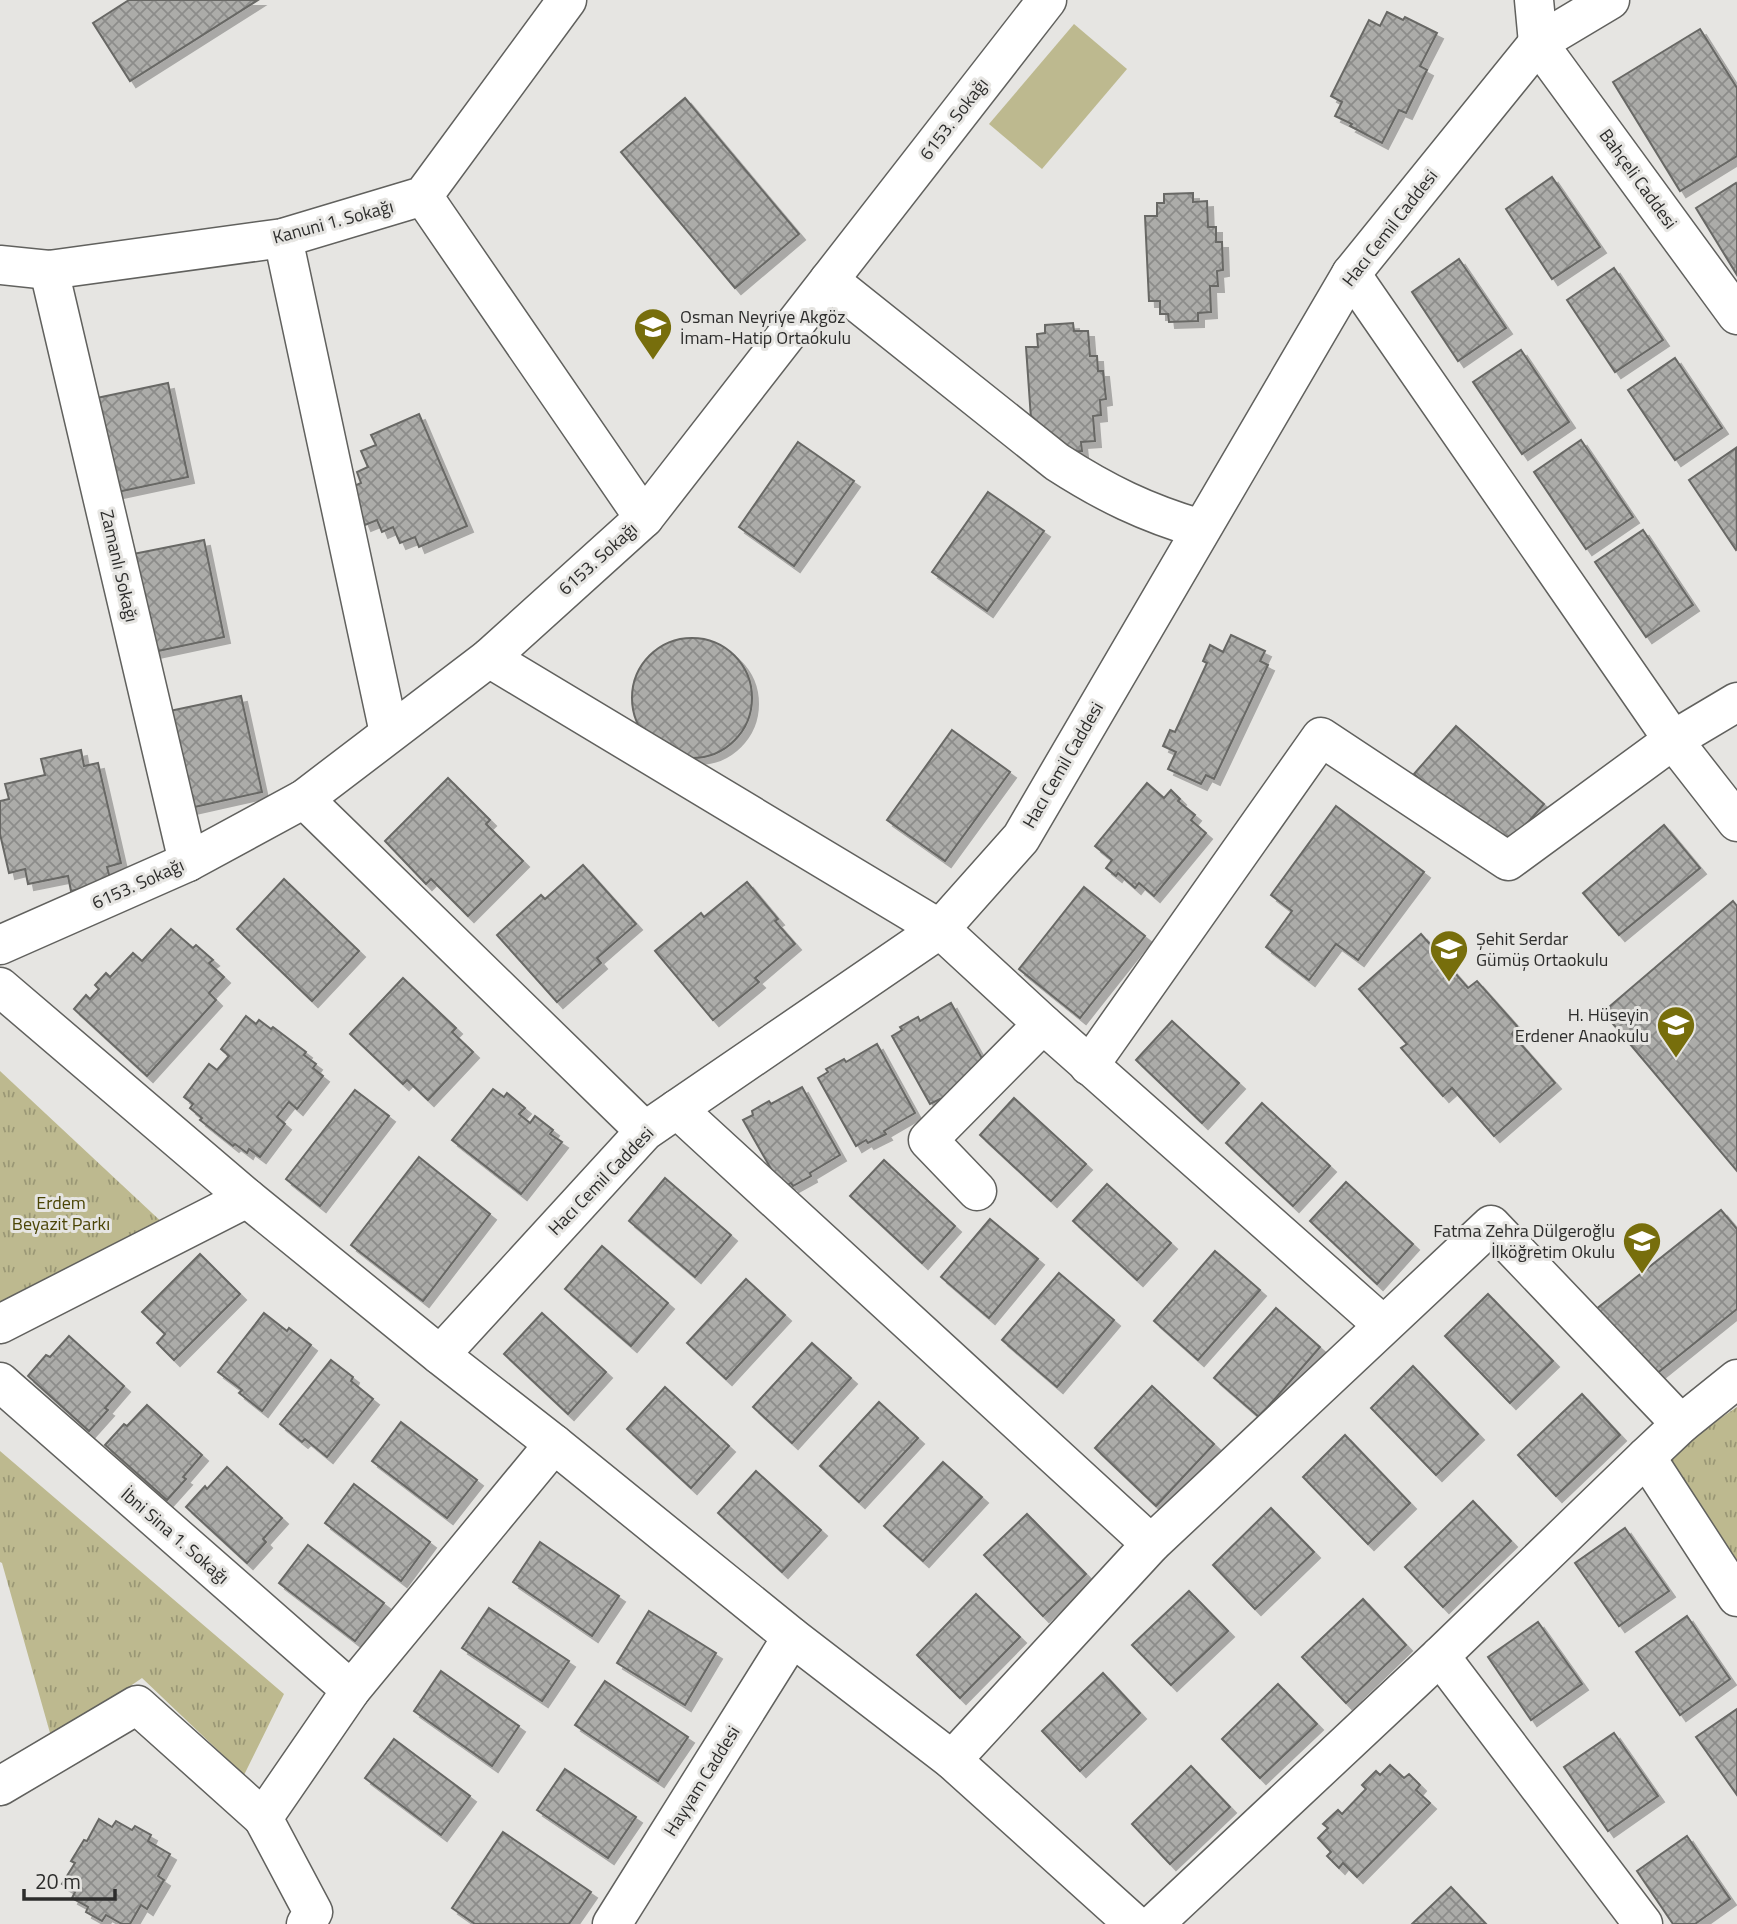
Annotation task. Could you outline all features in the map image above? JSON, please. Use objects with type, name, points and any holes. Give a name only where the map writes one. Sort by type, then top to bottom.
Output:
[{"type":"street","points":[[568,0],[423,197],[644,518]]},
{"type":"street","name":"6153. Sokağı","points":[[0,946],[188,862],[304,799],[489,658],[644,518],[1046,0]]},
{"type":"street","points":[[1534,0],[1538,43],[1610,0]]},
{"type":"street","name":"Hacı Cemil Caddesi","points":[[440,1355],[645,1131],[940,929],[1021,838],[1351,274],[1538,43]]},
{"type":"street","name":"Bahçeli Caddesi","points":[[1538,43],[1737,316]]},
{"type":"street","name":"Kanuni 1. Sokağı","points":[[0,265],[49,270],[283,238],[423,197]]},
{"type":"street","points":[[283,238],[389,733]]},
{"type":"street","name":"Zamanlı Sokağı","points":[[49,270],[188,862]]},
{"type":"street","points":[[1351,274],[1673,740],[1737,822]]},
{"type":"street","points":[[829,280],[1057,461],[1093,485],[1130,504],[1165,519],[1201,529]]},
{"type":"street","points":[[489,658],[940,929],[1043,1024],[1383,1325]]},
{"type":"street","points":[[1090,1066],[1321,737],[1508,861],[1673,740],[1737,702]]},
{"type":"street","points":[[304,799],[645,1131]]},
{"type":"street","points":[[0,987],[247,1198],[440,1355],[792,1637],[952,1759],[1134,1924]]},
{"type":"street","points":[[976,1191],[928,1140],[1043,1024]]},
{"type":"street","points":[[677,1109],[1151,1544]]},
{"type":"street","points":[[0,1324],[247,1198]]},
{"type":"street","points":[[952,1759],[1151,1544],[1491,1225],[1681,1424]]},
{"type":"street","points":[[1154,1924],[1440,1656],[1681,1424],[1737,1379]]},
{"type":"street","name":"İbni Sina 1. Sokağı","points":[[0,1382],[351,1690]]},
{"type":"street","points":[[263,1818],[351,1690],[554,1444]]},
{"type":"street","points":[[1646,1457],[1737,1597]]},
{"type":"street","name":"Hayyam Caddesi","points":[[612,1924],[792,1637]]},
{"type":"street","points":[[1440,1656],[1643,1924]]},
{"type":"street","points":[[0,1786],[137,1705],[263,1818],[313,1912],[306,1924]]},
{"type":"green space","points":[[1074,24],[1127,69],[1042,169],[989,124]]},
{"type":"green space","name":"Erdem Beyazit Parkı","points":[[0,1071],[167,1227],[0,1315]]},
{"type":"green space","points":[[1737,1407],[1737,1597],[1651,1465]]},
{"type":"green space","points":[[0,1451],[284,1694],[244,1775],[142,1678],[52,1740],[0,1562]]},
{"type":"building","points":[[129,0],[258,0],[130,81],[93,23]]},
{"type":"building","points":[[1387,12],[1403,20],[1405,17],[1437,33],[1420,66],[1427,70],[1406,113],[1399,110],[1382,143],[1335,116],[1342,102],[1331,96],[1369,20],[1380,26]]},
{"type":"building","points":[[1700,29],[1737,88],[1737,156],[1680,191],[1613,82]]},
{"type":"building","points":[[685,98],[799,234],[735,288],[621,152]]},
{"type":"building","points":[[1552,177],[1600,247],[1552,279],[1506,209]]},
{"type":"building","points":[[1736,183],[1737,185],[1737,275],[1696,208]]},
{"type":"building","points":[[1193,193],[1193,202],[1207,201],[1208,227],[1216,227],[1216,242],[1222,242],[1223,270],[1217,271],[1218,286],[1210,286],[1211,312],[1198,313],[1198,321],[1169,322],[1168,314],[1160,314],[1160,301],[1149,301],[1145,216],[1157,216],[1157,203],[1164,203],[1164,194]]},
{"type":"building","points":[[1459,259],[1506,328],[1458,361],[1412,292]]},
{"type":"building","points":[[1614,268],[1663,340],[1615,372],[1567,300]]},
{"type":"building","points":[[1073,323],[1074,331],[1088,331],[1090,356],[1097,356],[1098,371],[1103,371],[1106,399],[1100,400],[1101,415],[1093,416],[1095,441],[1081,442],[1082,451],[1053,453],[1032,433],[1026,347],[1038,347],[1037,334],[1045,333],[1045,325]]},
{"type":"building","points":[[1521,350],[1569,422],[1522,454],[1473,382]]},
{"type":"building","points":[[1675,358],[1722,428],[1675,460],[1628,390]]},
{"type":"building","points":[[168,383],[188,477],[108,494],[87,400]]},
{"type":"building","points":[[419,414],[467,526],[419,547],[415,537],[400,543],[393,527],[382,532],[377,520],[365,525],[350,488],[361,483],[357,472],[368,467],[361,451],[376,445],[371,435]]},
{"type":"building","points":[[1581,440],[1633,517],[1586,549],[1534,472]]},
{"type":"building","points":[[798,442],[854,481],[794,566],[739,527]]},
{"type":"building","points":[[1736,448],[1737,549],[1736,550],[1689,480]]},
{"type":"building","points":[[988,492],[1044,531],[987,611],[932,572]]},
{"type":"building","points":[[1643,530],[1693,605],[1646,637],[1595,562]]},
{"type":"building","points":[[204,540],[224,637],[144,654],[123,556]]},
{"type":"building","points":[[1231,635],[1265,651],[1260,661],[1268,665],[1214,779],[1206,775],[1201,784],[1168,769],[1176,752],[1163,746],[1170,730],[1175,732],[1207,663],[1203,661],[1210,645],[1223,652]]},
{"type":"building","points":[[692,638],[715,643],[734,656],[747,675],[752,698],[747,721],[734,740],[715,753],[692,758],[669,753],[650,740],[637,721],[632,698],[637,675],[650,656],[669,643]]},
{"type":"building","points":[[241,696],[262,792],[181,810],[160,713]]},
{"type":"building","points":[[1456,726],[1544,804],[1502,852],[1414,774]]},
{"type":"building","points":[[952,730],[1010,772],[945,861],[887,820]]},
{"type":"building","points":[[81,750],[84,766],[98,763],[121,863],[107,867],[111,882],[71,891],[68,876],[28,884],[25,869],[9,873],[0,834],[0,801],[9,799],[5,784],[45,775],[41,759]]},
{"type":"building","points":[[448,778],[490,820],[486,824],[523,861],[468,916],[431,879],[426,884],[385,841]]},
{"type":"building","points":[[1147,783],[1164,798],[1171,790],[1180,799],[1178,801],[1195,815],[1191,820],[1206,833],[1154,896],[1139,883],[1135,888],[1118,873],[1116,876],[1106,868],[1112,860],[1095,846]]},
{"type":"building","points":[[1336,806],[1424,872],[1358,960],[1336,944],[1309,980],[1266,947],[1292,911],[1271,895]]},
{"type":"building","points":[[1664,825],[1700,868],[1619,935],[1583,893]]},
{"type":"building","points":[[583,865],[636,924],[597,958],[601,963],[557,1002],[497,935],[541,895],[545,899]]},
{"type":"building","points":[[284,879],[359,951],[312,1001],[237,929]]},
{"type":"building","points":[[747,882],[795,944],[755,978],[759,982],[713,1020],[655,951],[701,913],[704,917]]},
{"type":"building","points":[[1084,887],[1145,936],[1080,1018],[1019,969]]},
{"type":"building","points":[[1733,901],[1737,906],[1737,1171],[1603,1012]]},
{"type":"building","points":[[171,929],[193,948],[196,945],[213,960],[209,963],[224,977],[209,993],[216,1000],[147,1076],[74,1009],[86,995],[90,999],[99,989],[95,985],[106,973],[110,977],[133,953],[142,961]]},
{"type":"building","points":[[1421,934],[1468,988],[1477,981],[1517,1026],[1512,1034],[1555,1083],[1494,1136],[1452,1088],[1443,1096],[1401,1048],[1407,1044],[1359,989]]},
{"type":"building","points":[[403,978],[456,1028],[452,1032],[473,1052],[428,1100],[407,1080],[403,1084],[350,1034]]},
{"type":"building","points":[[951,1003],[989,1071],[942,1102],[940,1099],[930,1104],[892,1036],[902,1030],[900,1027],[918,1017],[920,1021]]},
{"type":"building","points":[[246,1016],[256,1024],[259,1020],[271,1029],[273,1027],[306,1052],[304,1055],[316,1064],[313,1068],[323,1076],[297,1109],[289,1102],[277,1117],[285,1124],[260,1157],[249,1149],[247,1153],[235,1144],[233,1146],[200,1120],[202,1118],[190,1108],[193,1104],[184,1097],[209,1064],[217,1070],[229,1056],[221,1049]]},
{"type":"building","points":[[1172,1021],[1239,1083],[1202,1123],[1136,1060]]},
{"type":"building","points":[[877,1044],[915,1113],[884,1131],[886,1134],[856,1146],[818,1078],[828,1072],[826,1069],[844,1059],[846,1062]]},
{"type":"building","points":[[802,1087],[840,1155],[810,1173],[811,1176],[793,1186],[791,1183],[782,1188],[743,1120],[769,1101],[771,1104]]},
{"type":"building","points":[[493,1089],[504,1097],[507,1093],[525,1108],[519,1114],[530,1123],[535,1116],[553,1130],[550,1134],[562,1142],[521,1194],[452,1140]]},
{"type":"building","points":[[355,1090],[389,1116],[320,1206],[286,1179]]},
{"type":"building","points":[[1014,1098],[1086,1164],[1051,1201],[980,1135]]},
{"type":"building","points":[[1262,1103],[1330,1166],[1293,1206],[1226,1143]]},
{"type":"building","points":[[419,1157],[490,1214],[423,1301],[351,1245]]},
{"type":"building","points":[[884,1160],[955,1226],[922,1263],[850,1196]]},
{"type":"building","points":[[665,1178],[731,1235],[695,1277],[629,1221]]},
{"type":"building","points":[[1346,1182],[1413,1244],[1377,1284],[1310,1221]]},
{"type":"building","points":[[1107,1184],[1171,1243],[1137,1280],[1073,1221]]},
{"type":"building","points":[[1721,1210],[1737,1229],[1737,1309],[1650,1379],[1595,1310]]},
{"type":"building","points":[[990,1219],[1038,1259],[989,1318],[941,1277]]},
{"type":"building","points":[[602,1246],[668,1303],[631,1346],[565,1289]]},
{"type":"building","points":[[1215,1251],[1260,1290],[1198,1360],[1154,1321]]},
{"type":"building","points":[[200,1254],[240,1294],[174,1360],[157,1343],[165,1334],[142,1312]]},
{"type":"building","points":[[1059,1273],[1114,1320],[1057,1387],[1002,1340]]},
{"type":"building","points":[[746,1279],[785,1315],[726,1379],[687,1343]]},
{"type":"building","points":[[1488,1294],[1553,1361],[1510,1403],[1445,1336]]},
{"type":"building","points":[[1276,1308],[1320,1347],[1259,1417],[1214,1378]]},
{"type":"building","points":[[264,1313],[311,1345],[262,1411],[239,1393],[242,1390],[218,1372]]},
{"type":"building","points":[[542,1313],[606,1372],[568,1414],[504,1354]]},
{"type":"building","points":[[69,1336],[124,1386],[105,1408],[108,1410],[89,1431],[28,1376],[46,1355],[50,1357]]},
{"type":"building","points":[[812,1343],[851,1378],[792,1443],[753,1407]]},
{"type":"building","points":[[331,1360],[353,1377],[351,1381],[373,1399],[327,1457],[280,1424]]},
{"type":"building","points":[[1413,1366],[1478,1434],[1436,1475],[1371,1408]]},
{"type":"building","points":[[1152,1386],[1214,1444],[1156,1506],[1095,1448]]},
{"type":"building","points":[[665,1387],[729,1446],[691,1488],[627,1429]]},
{"type":"building","points":[[1582,1394],[1620,1435],[1556,1496],[1518,1455]]},
{"type":"building","points":[[879,1402],[918,1438],[859,1502],[820,1466]]},
{"type":"building","points":[[147,1405],[202,1455],[183,1477],[186,1479],[167,1500],[105,1445],[124,1424],[127,1426]]},
{"type":"building","points":[[401,1422],[477,1480],[447,1518],[372,1461]]},
{"type":"building","points":[[1345,1435],[1410,1503],[1368,1544],[1303,1477]]},
{"type":"building","points":[[943,1462],[982,1497],[923,1561],[884,1526]]},
{"type":"building","points":[[227,1467],[282,1518],[263,1539],[266,1542],[247,1563],[186,1507]]},
{"type":"building","points":[[756,1471],[821,1530],[782,1572],[718,1513]]},
{"type":"building","points":[[354,1484],[430,1542],[401,1581],[325,1523]]},
{"type":"building","points":[[1473,1501],[1511,1541],[1443,1607],[1405,1567]]},
{"type":"building","points":[[1271,1508],[1314,1552],[1255,1609],[1213,1565]]},
{"type":"building","points":[[1027,1514],[1086,1574],[1043,1616],[984,1555]]},
{"type":"building","points":[[1625,1528],[1669,1591],[1619,1626],[1575,1563]]},
{"type":"building","points":[[540,1542],[619,1596],[592,1636],[513,1582]]},
{"type":"building","points":[[308,1545],[384,1603],[355,1641],[279,1583]]},
{"type":"building","points":[[1189,1591],[1228,1631],[1171,1685],[1132,1645]]},
{"type":"building","points":[[976,1594],[1020,1637],[960,1698],[917,1655]]},
{"type":"building","points":[[1363,1599],[1406,1645],[1346,1703],[1302,1657]]},
{"type":"building","points":[[489,1608],[569,1661],[542,1701],[462,1648]]},
{"type":"building","points":[[649,1611],[716,1653],[685,1705],[617,1663]]},
{"type":"building","points":[[1687,1616],[1730,1679],[1680,1715],[1636,1652]]},
{"type":"building","points":[[1538,1622],[1582,1684],[1531,1720],[1488,1657]]},
{"type":"building","points":[[441,1671],[519,1726],[492,1766],[414,1711]]},
{"type":"building","points":[[1103,1673],[1140,1713],[1080,1771],[1042,1731]]},
{"type":"building","points":[[605,1681],[688,1737],[658,1781],[575,1725]]},
{"type":"building","points":[[1278,1684],[1317,1724],[1260,1778],[1222,1739]]},
{"type":"building","points":[[1737,1709],[1737,1795],[1696,1737]]},
{"type":"building","points":[[1614,1733],[1658,1796],[1608,1831],[1564,1767]]},
{"type":"building","points":[[394,1739],[470,1796],[441,1835],[365,1778]]},
{"type":"building","points":[[1390,1765],[1404,1778],[1409,1774],[1420,1785],[1416,1790],[1430,1803],[1357,1877],[1343,1863],[1339,1868],[1327,1856],[1331,1852],[1318,1838],[1328,1828],[1323,1824],[1338,1810],[1342,1814],[1366,1789],[1362,1785],[1376,1771],[1380,1775]]},
{"type":"building","points":[[1191,1766],[1230,1807],[1170,1864],[1132,1824]]},
{"type":"building","points":[[565,1769],[636,1817],[608,1858],[537,1810]]},
{"type":"building","points":[[99,1819],[112,1827],[116,1821],[132,1830],[135,1826],[151,1835],[148,1841],[170,1854],[158,1876],[164,1880],[147,1909],[141,1905],[130,1924],[122,1924],[106,1915],[102,1921],[86,1912],[88,1907],[72,1898],[75,1892],[62,1884],[75,1863],[71,1861],[84,1840],[87,1841]]},
{"type":"building","points":[[503,1832],[591,1892],[569,1924],[475,1924],[452,1908]]},
{"type":"building","points":[[1687,1836],[1730,1899],[1695,1924],[1673,1924],[1637,1871]]},
{"type":"building","points":[[1451,1887],[1486,1924],[1412,1924]]},
{"type":"place","name":"Osman Neyriye Akgöz İmam-Hatip Ortaokulu","points":[[653,361]]},
{"type":"place","name":"Şehit Serdar Gümüş Ortaokulu","points":[[1449,983]]},
{"type":"place","name":"H. Hüseyin Erdener Anaokulu","points":[[1676,1059]]},
{"type":"place","name":"Fatma Zehra Dülgeroğlu İlköğretim Okulu","points":[[1642,1275]]}]
